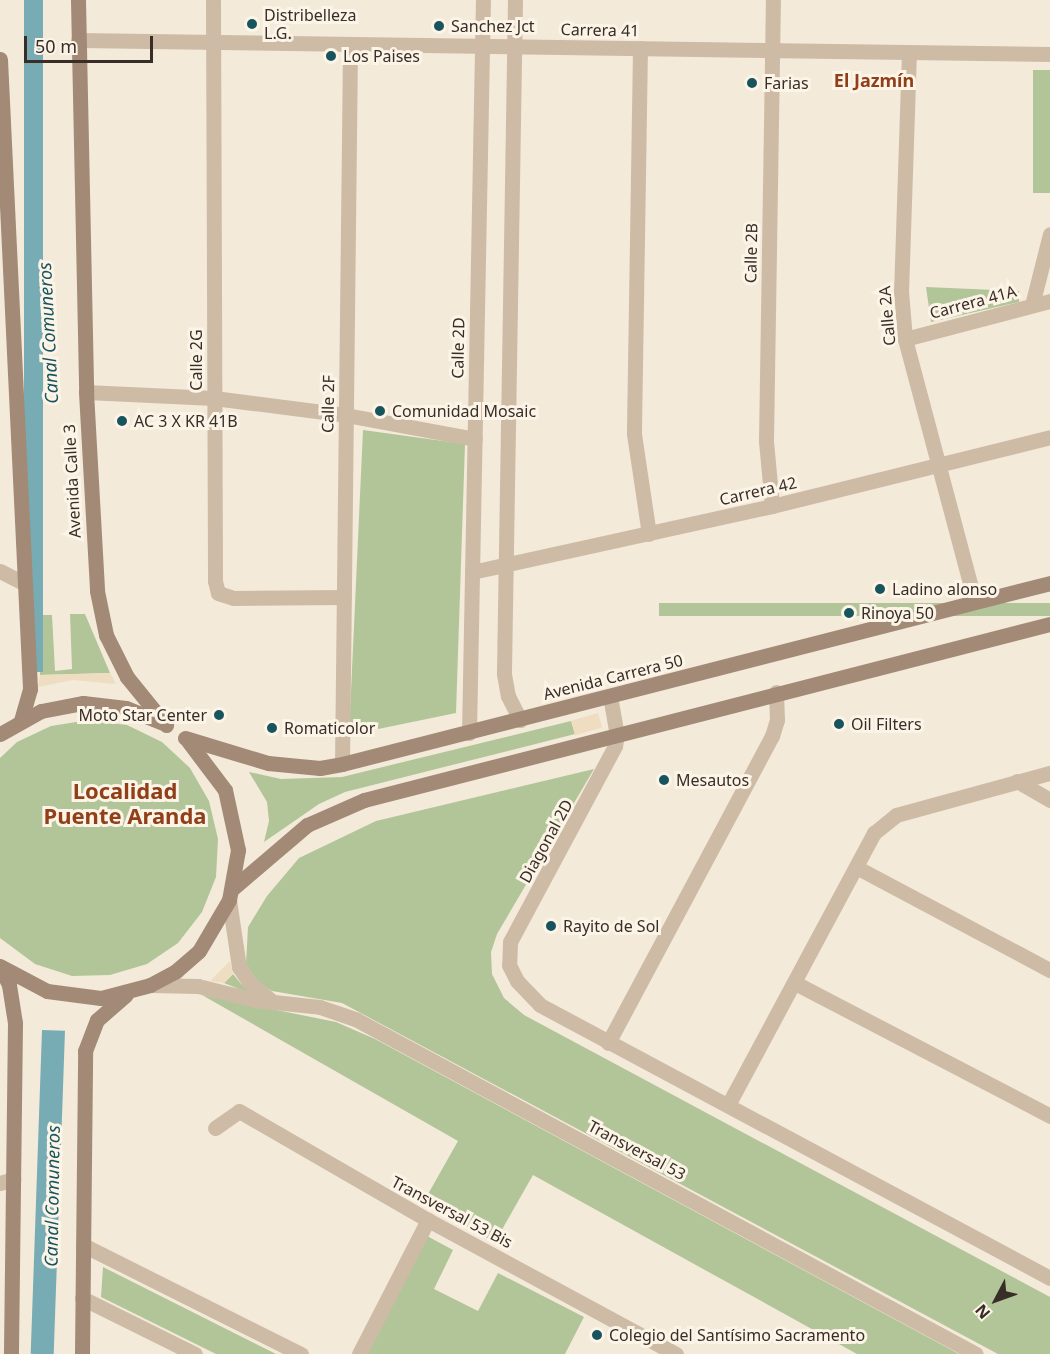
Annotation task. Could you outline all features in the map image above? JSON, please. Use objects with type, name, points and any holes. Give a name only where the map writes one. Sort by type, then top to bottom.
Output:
[{"type":"main road","name":"Avenida Calle 3","points":[[78,0],[86,392],[94,568],[106,634],[127,676],[166,725]]},
{"type":"main road","points":[[0,59],[6,314],[30,689],[21,720]]},
{"type":"main road","name":"Avenida Carrera 50","points":[[185,738],[268,763],[320,768],[342,765],[1050,583]]},
{"type":"main road","points":[[0,967],[47,991],[101,998],[127,993],[150,985],[176,971],[199,951],[231,895],[293,836],[329,814],[374,797],[776,692],[1050,624]]},
{"type":"main road","points":[[2,729],[62,706],[94,703],[126,708],[166,725],[185,738],[214,771],[232,811],[237,850],[231,895]]},
{"type":"main road","points":[[0,967],[9,985],[15,1023],[6,1181],[11,1354]]},
{"type":"main road","points":[[82,1354],[85,1051],[97,1020],[127,993]]},
{"type":"street","name":"Calle 2G","points":[[213,0],[214,398],[218,593],[233,598],[344,597]]},
{"type":"street","name":"Calle 2D","points":[[469,733],[483,0]]},
{"type":"street","points":[[515,0],[504,674],[508,696],[520,720]]},
{"type":"street","name":"Calle 2B","points":[[771,506],[766,441],[773,0]]},
{"type":"street","name":"Carrera 41","points":[[78,40],[1050,54]]},
{"type":"street","name":"Calle 2F","points":[[342,765],[350,44]]},
{"type":"street","points":[[640,48],[634,434],[649,534]]},
{"type":"street","name":"Calle 2A","points":[[909,52],[901,291],[905,339],[936,467],[975,603]]},
{"type":"street","points":[[1032,305],[1050,234]]},
{"type":"street","name":"Carrera 41A","points":[[905,339],[1050,301]]},
{"type":"street","points":[[86,392],[214,398],[346,415],[475,440]]},
{"type":"street","name":"Carrera 42","points":[[472,572],[771,506],[1050,437]]},
{"type":"street","points":[[0,571],[24,583]]},
{"type":"street","points":[[776,692],[777,720],[772,736],[608,1043],[1050,1278]]},
{"type":"street","points":[[610,696],[617,734]]},
{"type":"street","name":"Diagonal 2D","points":[[608,1043],[540,1005],[517,981],[509,965],[510,942],[599,781],[617,734]]},
{"type":"street","points":[[728,1105],[874,833],[896,815],[1050,773]]},
{"type":"street","points":[[1017,781],[1050,800]]},
{"type":"street","points":[[856,867],[1050,970]]},
{"type":"street","points":[[231,895],[239,967],[249,982],[273,1002]]},
{"type":"street","points":[[795,983],[1050,1116]]},
{"type":"street","name":"Transversal 53","points":[[150,985],[186,984],[273,1002],[330,1010],[371,1026],[976,1354]]},
{"type":"street","name":"Transversal 53 Bis","points":[[216,1128],[239,1111],[428,1220],[676,1354]]},
{"type":"street","points":[[359,1354],[428,1220]]},
{"type":"street","points":[[83,1245],[301,1354]]},
{"type":"street","points":[[82,1298],[195,1354]]},
{"type":"green space","points":[[1033,70],[1050,70],[1050,193],[1033,193]]},
{"type":"green space","points":[[926,287],[1019,291],[1019,302],[931,322]]},
{"type":"green space","points":[[363,430],[465,444],[456,713],[349,735]]},
{"type":"green space","points":[[659,603],[1050,603],[1050,616],[659,616]]},
{"type":"green space","points":[[70,614],[85,614],[110,673],[40,675],[38,615],[52,615],[55,671],[72,669]]},
{"type":"green space","points":[[89,720],[127,725],[162,742],[190,768],[209,801],[218,839],[216,877],[202,912],[178,943],[147,964],[110,975],[72,976],[35,964],[0,938],[0,758],[17,742],[51,726]]},
{"type":"green space","points":[[571,721],[575,734],[345,792],[319,804],[264,842],[269,821],[267,802],[249,772],[281,779],[342,777]]},
{"type":"green space","points":[[594,769],[497,934],[491,952],[492,974],[504,998],[524,1015],[1050,1297],[1050,1354],[998,1354],[342,1003],[272,991],[258,982],[246,964],[248,927],[267,896],[299,858],[376,821]]},
{"type":"green space","points":[[233,974],[243,986],[254,995],[224,983]]},
{"type":"green space","points":[[202,995],[336,1022],[375,1039],[959,1354],[857,1354],[533,1175],[495,1242],[423,1203],[458,1141]]},
{"type":"green space","points":[[427,1236],[453,1250],[434,1289],[478,1311],[498,1273],[584,1317],[565,1354],[367,1354]]},
{"type":"green space","points":[[103,1267],[276,1354],[216,1354],[101,1297]]},
{"type":"shaded area","points":[[110,673],[116,684],[73,680],[38,687],[40,675]]},
{"type":"shaded area","points":[[598,713],[602,727],[575,735],[571,721]]},
{"type":"shaded area","points":[[230,961],[233,974],[224,983],[210,981]]},
{"type":"water","points":[[24,0],[43,0],[43,672],[24,672]]},
{"type":"water","name":"Canal Comuneros","points":[[42,1030],[65,1031],[54,1354],[31,1354]]},
{"type":"place","name":"Distribelleza L.G.","points":[[252,24]]},
{"type":"place","name":"Sanchez Jct","points":[[439,26]]},
{"type":"place","name":"Los Paises","points":[[331,56]]},
{"type":"place","name":"Farias","points":[[752,83]]},
{"type":"place","name":"Comunidad Mosaic","points":[[380,411]]},
{"type":"place","name":"AC 3 X KR 41B","points":[[122,421]]},
{"type":"place","name":"Ladino alonso","points":[[880,589]]},
{"type":"place","name":"Rinoya 50","points":[[849,613]]},
{"type":"place","name":"Moto Star Center","points":[[219,715]]},
{"type":"place","name":"Oil Filters","points":[[839,724]]},
{"type":"place","name":"Romaticolor","points":[[272,728]]},
{"type":"place","name":"Mesautos","points":[[664,780]]},
{"type":"place","name":"Rayito de Sol","points":[[551,926]]},
{"type":"place","name":"Colegio del Santísimo Sacramento","points":[[597,1335]]},
{"type":"district","name":"El Jazmín","points":[[874,80]]},
{"type":"district","name":"Localidad Puente Aranda","points":[[125,802]]}]
